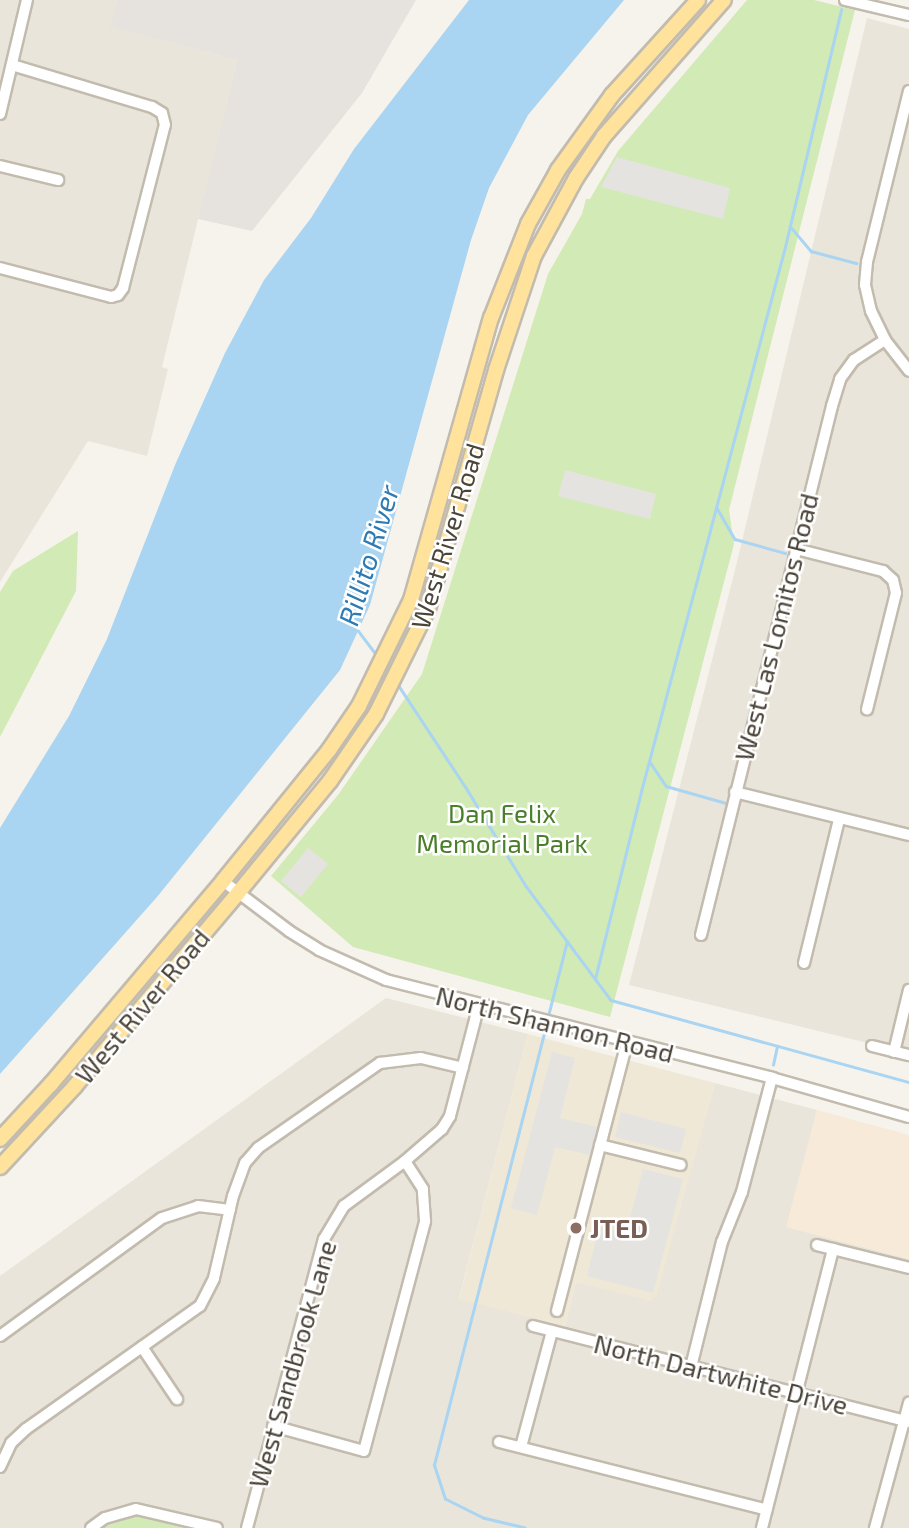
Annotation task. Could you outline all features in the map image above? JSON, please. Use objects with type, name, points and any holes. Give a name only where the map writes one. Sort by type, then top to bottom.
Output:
[{"type":"main road","name":"West River Road","points":[[0,1139],[51,1084],[223,881],[329,750],[376,675],[411,600],[491,318],[528,224],[558,170],[612,95],[698,0]]},
{"type":"main road","name":"West River Road","points":[[0,1167],[75,1086],[238,893],[336,773],[388,692],[404,664],[432,597],[514,309],[546,233],[576,178],[604,136],[724,0]]},
{"type":"main road","points":[[528,224],[546,233]]},
{"type":"street","points":[[0,114],[27,0]]},
{"type":"street","points":[[845,0],[909,15]]},
{"type":"street","points":[[0,268],[120,298],[167,115],[111,92],[12,65]]},
{"type":"street","points":[[909,91],[867,262],[865,285],[871,311],[885,340],[909,371]]},
{"type":"street","points":[[0,166],[58,180]]},
{"type":"street","name":"West Las Lomitos Road","points":[[701,935],[840,379],[855,360],[885,340]]},
{"type":"street","points":[[796,549],[895,576],[895,593],[867,709]]},
{"type":"street","points":[[735,792],[909,835]]},
{"type":"street","points":[[804,963],[839,819]]},
{"type":"street","name":"North Shannon Road","points":[[223,881],[319,950],[386,980],[772,1078],[909,1117]]},
{"type":"street","points":[[894,1052],[909,990]]},
{"type":"street","name":"West Sandbrook Lane","points":[[247,1528],[324,1239],[344,1206],[405,1161],[442,1129],[450,1116],[479,1005]]},
{"type":"street","points":[[556,1311],[627,1042]]},
{"type":"street","points":[[872,1046],[909,1055]]},
{"type":"street","points":[[0,1467],[11,1443],[26,1429],[200,1306],[214,1278],[230,1210],[246,1163],[258,1149],[380,1063],[401,1058],[421,1058],[464,1068]]},
{"type":"street","points":[[691,1367],[722,1242],[742,1192],[772,1078]]},
{"type":"street","points":[[600,1145],[681,1166]]},
{"type":"street","points":[[273,1426],[364,1451],[425,1221],[423,1189],[405,1161]]},
{"type":"street","points":[[0,1336],[162,1218],[198,1206],[230,1210]]},
{"type":"street","points":[[817,1245],[909,1268]]},
{"type":"street","points":[[762,1528],[833,1249]]},
{"type":"street","name":"North Dartwhite Drive","points":[[533,1326],[907,1421]]},
{"type":"street","points":[[521,1447],[552,1331]]},
{"type":"street","points":[[142,1347],[177,1399]]},
{"type":"street","points":[[875,1528],[907,1421],[909,1403]]},
{"type":"street","points":[[499,1442],[767,1510]]},
{"type":"street","points":[[91,1528],[105,1518],[136,1509],[217,1528]]},
{"type":"shaded area","points":[[0,0],[117,0],[111,27],[237,60],[162,367],[168,369],[147,456],[88,441],[0,582]]},
{"type":"shaded area","points":[[117,0],[416,0],[362,93],[252,231],[198,219],[237,60],[110,27]]},
{"type":"shaded area","points":[[867,18],[909,29],[909,1053],[629,985],[736,566]]},
{"type":"shaded area","points":[[617,157],[730,188],[723,219],[601,187]]},
{"type":"shaded area","points":[[565,470],[656,494],[650,519],[558,496]]},
{"type":"shaded area","points":[[308,848],[328,864],[301,897],[281,881]]},
{"type":"shaded area","points":[[386,998],[528,1034],[459,1298],[565,1326],[576,1282],[655,1297],[715,1083],[817,1110],[787,1227],[909,1259],[909,1528],[0,1528],[0,1276]]},
{"type":"shaded area","name":"JTED","points":[[528,1034],[715,1083],[656,1297],[652,1297],[651,1301],[576,1282],[565,1326],[459,1299]]},
{"type":"shaded area","points":[[552,1052],[575,1058],[560,1118],[597,1127],[590,1155],[555,1147],[537,1215],[511,1208]]},
{"type":"shaded area","points":[[817,1110],[909,1135],[909,1259],[786,1227]]},
{"type":"shaded area","points":[[621,1112],[686,1129],[680,1153],[615,1137]]},
{"type":"shaded area","points":[[643,1169],[683,1179],[653,1293],[587,1276],[599,1227],[626,1233]]},
{"type":"green space","name":"Dan Felix Memorial Park","points":[[747,0],[814,0],[855,10],[729,510],[734,544],[610,1017],[353,947],[271,876],[338,795],[422,674],[548,274],[582,214],[586,199],[590,199],[618,151]]},
{"type":"green space","points":[[78,531],[76,591],[0,737],[0,592],[13,571]]},
{"type":"green space","points":[[136,1515],[152,1516],[197,1528],[102,1528]]},
{"type":"water","name":"Rillito River","points":[[469,0],[624,0],[528,115],[489,188],[471,240],[370,605],[340,670],[157,897],[0,1074],[0,828],[69,716],[107,639],[175,465],[225,353],[264,280],[311,218],[354,149]]},
{"type":"waterway","points":[[595,979],[643,784],[785,247],[841,10]]},
{"type":"waterway","points":[[790,226],[811,251],[856,263]]},
{"type":"waterway","points":[[717,508],[735,539],[785,553]]},
{"type":"waterway","name":"Rillito River","points":[[357,629],[378,657]]},
{"type":"waterway","points":[[397,683],[465,786],[526,886],[611,1000],[909,1082]]},
{"type":"waterway","points":[[650,762],[666,786],[726,803]]},
{"type":"waterway","points":[[548,1016],[567,941]]},
{"type":"waterway","points":[[525,1528],[483,1518],[445,1499],[434,1465],[547,1023]]},
{"type":"waterway","points":[[773,1065],[777,1046]]},
{"type":"place","name":"JTED","points":[[576,1228]]}]
